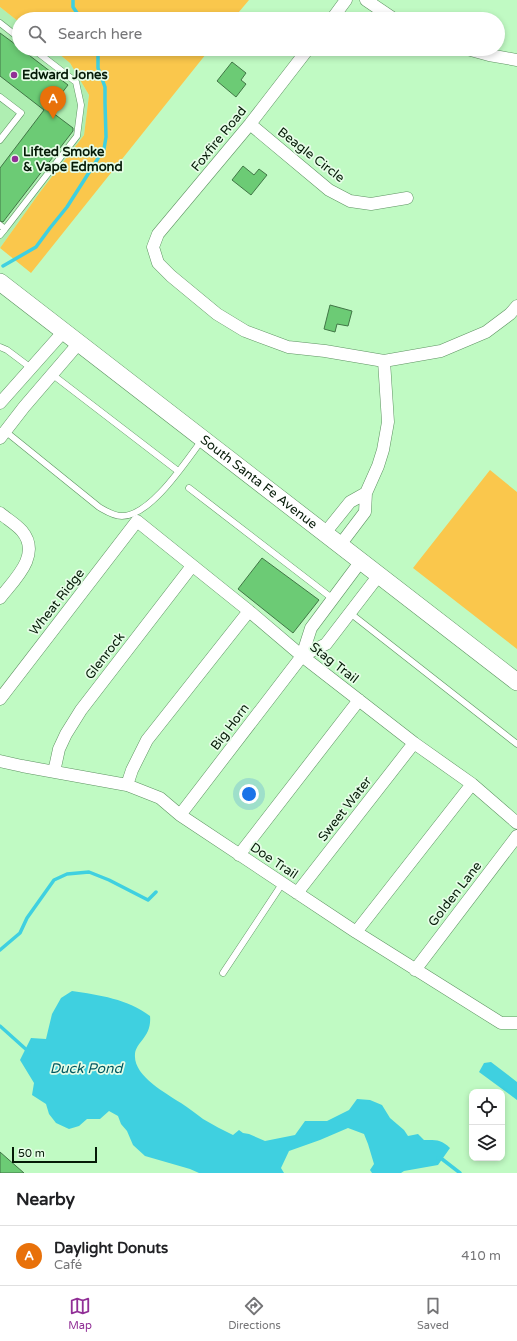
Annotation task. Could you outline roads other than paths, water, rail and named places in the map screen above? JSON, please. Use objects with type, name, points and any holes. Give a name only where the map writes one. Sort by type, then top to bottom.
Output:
[{"type":"main road","name":"South Santa Fe Avenue","points":[[0,282],[517,682]]},
{"type":"street","points":[[337,12],[346,0]]},
{"type":"street","points":[[366,0],[384,12]]},
{"type":"street","name":"Foxfire Road","points":[[303,56],[250,124],[158,234],[153,247],[158,263],[171,276],[217,314],[245,331],[288,347],[325,351],[384,361]]},
{"type":"street","points":[[489,56],[517,60]]},
{"type":"street","name":"Beagle Circle","points":[[250,124],[329,190],[350,201],[371,204],[407,198]]},
{"type":"street","points":[[340,545],[365,512],[366,493],[383,450],[388,422],[384,361],[441,351],[486,332],[510,314],[517,306]]},
{"type":"street","points":[[0,403],[64,331]]},
{"type":"street","points":[[2,432],[79,343]]},
{"type":"street","points":[[31,368],[52,375]]},
{"type":"street","points":[[325,533],[350,502],[366,493]]},
{"type":"street","points":[[0,513],[22,531],[26,537],[29,550],[29,556],[24,567],[0,598]]},
{"type":"street","name":"Stag Trail","points":[[137,522],[249,611],[302,656],[414,743],[472,784],[516,819]]},
{"type":"street","name":"Wheat Ridge","points":[[0,699],[137,522]]},
{"type":"street","name":"Big Horn","points":[[180,815],[302,656],[310,628],[361,561]]},
{"type":"street","name":"Glenrock","points":[[54,772],[59,749],[81,710],[192,566]]},
{"type":"street","name":"Big Horn","points":[[302,656],[326,644],[379,575]]},
{"type":"street","points":[[333,599],[350,612]]},
{"type":"street","points":[[127,785],[132,770],[147,740],[249,611]]},
{"type":"street","points":[[239,855],[359,700]]},
{"type":"street","name":"Sweet Water","points":[[297,893],[414,743]]},
{"type":"street","name":"Doe Trail","points":[[0,760],[54,772],[127,785],[160,798],[180,815],[239,855],[415,970],[501,1023],[517,1023]]},
{"type":"street","points":[[356,932],[472,784]]},
{"type":"street","name":"Golden Lane","points":[[415,970],[517,836]]},
{"type":"lane","points":[[0,23],[12,32]]},
{"type":"lane","points":[[0,235],[2,227],[77,136],[82,105],[76,82],[42,56]]},
{"type":"lane","points":[[0,97],[21,113],[0,140]]},
{"type":"lane","points":[[0,346],[31,368]]},
{"type":"lane","points":[[52,375],[178,471]]},
{"type":"lane","points":[[2,432],[99,507],[111,514],[122,516],[132,514],[145,507],[162,492],[203,439]]},
{"type":"lane","points":[[189,488],[333,599]]},
{"type":"lane","points":[[350,612],[517,744]]},
{"type":"lane","points":[[223,973],[282,884]]},
{"type":"water","name":"Duck Pond","points":[[72,991],[103,996],[123,1002],[132,1005],[150,1016],[149,1029],[138,1046],[135,1054],[139,1070],[159,1089],[203,1119],[233,1135],[239,1130],[243,1133],[265,1141],[295,1135],[305,1121],[327,1121],[349,1110],[357,1099],[370,1100],[382,1105],[390,1118],[404,1130],[408,1136],[418,1134],[424,1140],[435,1140],[447,1145],[450,1148],[438,1165],[404,1171],[401,1173],[372,1173],[370,1170],[374,1164],[364,1134],[348,1128],[289,1151],[281,1168],[284,1173],[199,1173],[145,1156],[133,1145],[118,1116],[109,1111],[100,1119],[87,1119],[79,1126],[69,1129],[56,1123],[49,1114],[46,1104],[32,1095],[34,1083],[20,1060],[31,1038],[46,1039],[52,1014],[61,998]]},
{"type":"water","points":[[491,1062],[517,1082],[517,1100],[505,1091],[505,1089],[502,1089],[479,1072],[484,1063]]},
{"type":"waterway","points":[[73,0],[73,7],[76,12]]},
{"type":"waterway","points":[[3,266],[36,247],[67,207],[104,149],[106,137],[105,87],[98,68],[98,56]]},
{"type":"waterway","points":[[0,950],[20,933],[27,918],[54,880],[67,874],[89,872],[109,880],[148,900],[156,892]]},
{"type":"waterway","points":[[0,1026],[29,1052]]},
{"type":"waterway","points":[[438,1158],[442,1159],[460,1173]]},
{"type":"place","name":"Edward Jones","points":[[14,75]]},
{"type":"place","name":"Daylight Donuts","points":[[53,119]]},
{"type":"place","name":"Lifted Smoke & Vape Edmond","points":[[15,159]]}]
